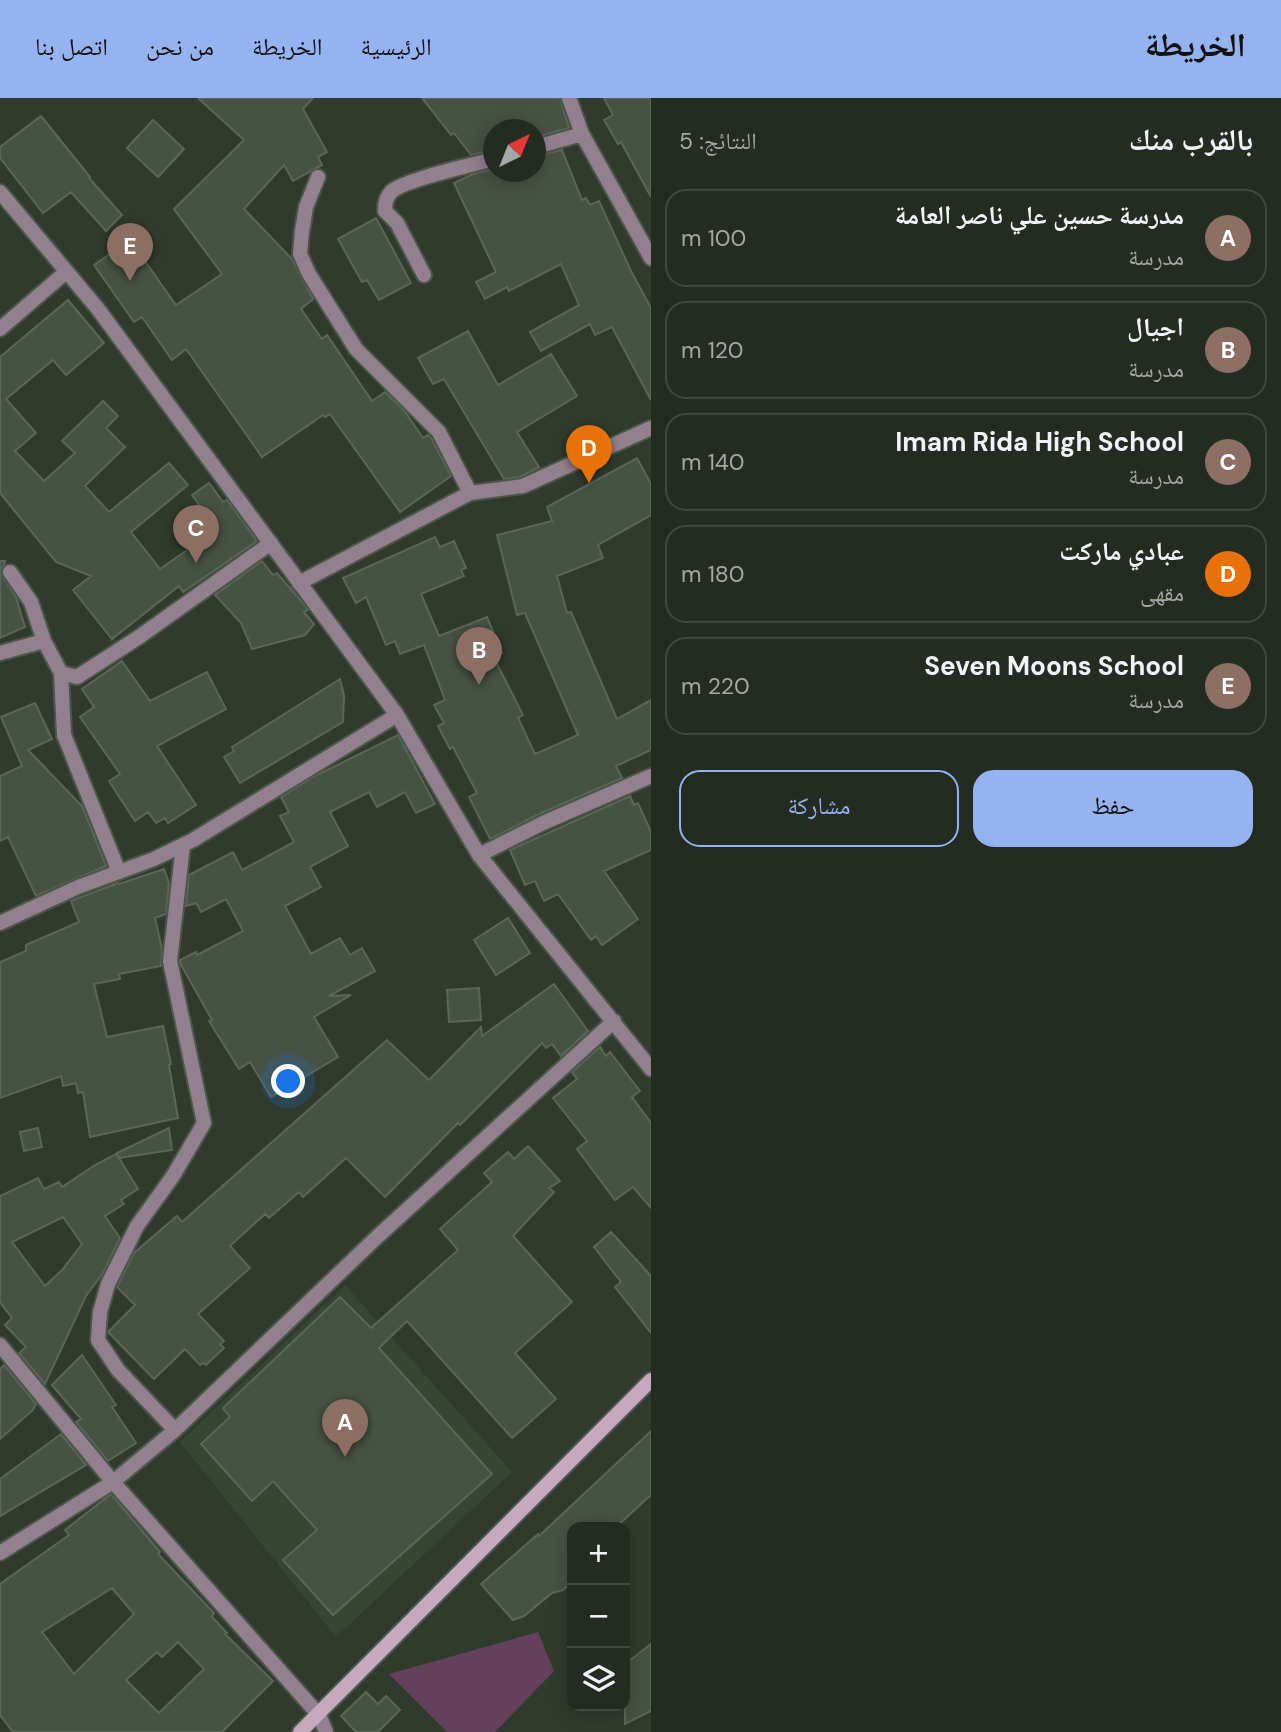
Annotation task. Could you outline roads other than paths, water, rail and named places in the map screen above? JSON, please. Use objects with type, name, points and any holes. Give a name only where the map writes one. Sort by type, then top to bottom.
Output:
[{"type":"street","points":[[569,98],[582,134],[651,258]]},
{"type":"street","points":[[546,144],[582,134]]},
{"type":"street","points":[[425,275],[397,223],[385,211],[385,201],[391,192],[407,184],[483,162]]},
{"type":"street","points":[[318,177],[306,207],[300,254],[309,274],[356,349],[439,432],[470,493]]},
{"type":"street","points":[[0,191],[98,309],[397,715],[479,855],[651,1069]]},
{"type":"street","points":[[0,329],[66,272]]},
{"type":"street","points":[[299,583],[470,493],[523,486],[651,428]]},
{"type":"street","points":[[61,673],[77,677],[139,637],[271,543]]},
{"type":"street","points":[[10,572],[31,602],[44,641],[61,673],[64,735],[119,872]]},
{"type":"street","points":[[0,653],[44,641]]},
{"type":"street","points":[[0,923],[78,887],[183,845],[397,715]]},
{"type":"street","points":[[479,855],[543,823],[651,776]]},
{"type":"street","points":[[175,1430],[118,1370],[98,1340],[100,1312],[108,1284],[137,1226],[173,1177],[204,1123],[170,961],[183,845]]},
{"type":"street","points":[[0,1553],[113,1482],[175,1430],[377,1237],[614,1020]]},
{"type":"street","points":[[0,1345],[113,1482],[319,1715],[327,1732]]},
{"type":"street","points":[[300,1732],[651,1380]]},
{"type":"place","name":"Seven Moons School","points":[[130,281]]},
{"type":"place","name":"عبادي ماركت","points":[[589,483]]},
{"type":"place","name":"Imam Rida High School","points":[[196,563]]},
{"type":"place","name":"اجيال","points":[[479,685]]},
{"type":"place","name":"مدرسة حسين علي ناصر العامة","points":[[345,1457]]}]
